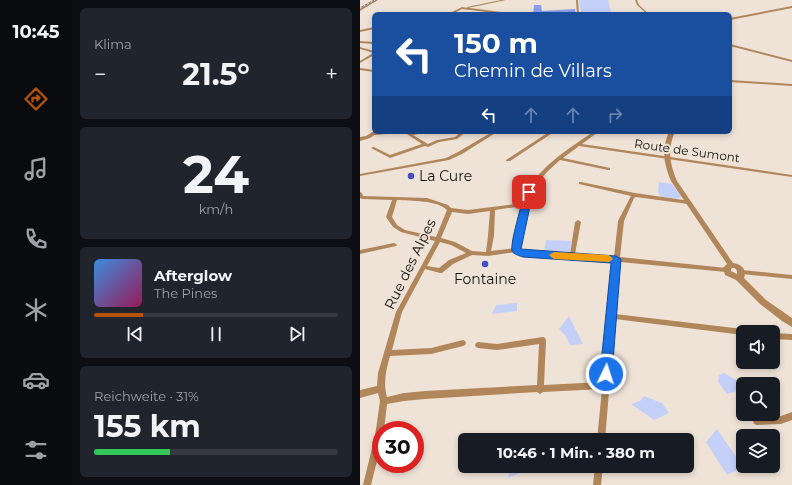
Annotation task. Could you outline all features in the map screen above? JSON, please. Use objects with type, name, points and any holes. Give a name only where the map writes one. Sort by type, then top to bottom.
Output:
[{"type":"street","points":[[360,10],[377,0]]},
{"type":"street","points":[[453,12],[462,8],[505,0]]},
{"type":"street","points":[[577,0],[578,12]]},
{"type":"street","points":[[636,0],[638,6],[646,12]]},
{"type":"street","points":[[732,19],[792,7]]},
{"type":"street","points":[[462,8],[493,12]]},
{"type":"street","points":[[360,31],[372,28]]},
{"type":"street","points":[[360,42],[372,43]]},
{"type":"street","points":[[732,46],[792,61]]},
{"type":"street","points":[[360,48],[372,52]]},
{"type":"street","points":[[365,50],[372,48]]},
{"type":"street","points":[[360,62],[372,54]]},
{"type":"street","points":[[360,68],[372,71]]},
{"type":"street","points":[[732,81],[792,85]]},
{"type":"street","points":[[360,139],[372,134]]},
{"type":"street","points":[[410,134],[428,146],[438,141],[456,138],[461,134]]},
{"type":"street","points":[[360,175],[447,159],[492,134]]},
{"type":"street","points":[[508,160],[549,134]]},
{"type":"street","points":[[517,250],[525,204],[529,192],[538,178],[593,134]]},
{"type":"street","points":[[671,134],[666,149],[668,168],[674,181],[729,267],[730,275],[740,274],[792,277]]},
{"type":"street","points":[[373,148],[390,156],[425,144]]},
{"type":"street","name":"Route de Sumont","points":[[579,145],[792,176]]},
{"type":"street","points":[[561,159],[608,169]]},
{"type":"street","points":[[581,183],[635,195],[688,202]]},
{"type":"street","points":[[602,433],[616,259],[621,221],[632,197],[635,195]]},
{"type":"street","points":[[361,196],[427,200],[445,206],[450,210],[468,212],[525,204]]},
{"type":"street","points":[[395,198],[389,217],[395,226],[403,231],[453,243],[472,253],[488,254],[517,250],[523,253],[616,259],[710,269],[729,267]]},
{"type":"street","points":[[488,254],[493,208]]},
{"type":"street","name":"Rue des Alpes","points":[[367,485],[379,436],[384,401],[382,373],[399,312],[438,240],[450,210]]},
{"type":"street","points":[[572,257],[578,222]]},
{"type":"street","points":[[360,252],[394,245]]},
{"type":"street","points":[[424,267],[440,272],[451,262],[472,253]]},
{"type":"street","points":[[740,274],[748,289],[792,324]]},
{"type":"street","points":[[611,316],[736,331]]},
{"type":"street","points":[[780,337],[792,338]]},
{"type":"street","points":[[478,345],[497,347],[543,340],[540,390]]},
{"type":"street","points":[[388,352],[431,351],[463,343]]},
{"type":"street","points":[[384,401],[418,396],[605,385]]},
{"type":"street","points":[[360,394],[382,389]]},
{"type":"street","points":[[780,420],[792,416]]},
{"type":"street","points":[[597,485],[598,473]]},
{"type":"shaded area","points":[[579,0],[608,0],[611,12],[581,12]]},
{"type":"shaded area","points":[[534,5],[541,5],[542,11],[575,9],[576,12],[533,12]]},
{"type":"shaded area","points":[[659,182],[672,184],[681,196],[678,199],[661,197],[658,193]]},
{"type":"shaded area","points":[[546,240],[571,241],[570,254],[544,252]]},
{"type":"shaded area","points":[[517,303],[517,311],[492,314],[496,305]]},
{"type":"shaded area","points":[[569,316],[583,344],[570,345],[565,335],[559,329]]},
{"type":"shaded area","points":[[724,373],[736,380],[736,391],[727,394],[718,382],[719,375]]},
{"type":"shaded area","points":[[644,396],[662,403],[669,413],[654,420],[631,404],[640,401]]},
{"type":"shaded area","points":[[717,429],[736,457],[736,470],[727,475],[706,442]]},
{"type":"shaded area","points":[[509,473],[520,473],[508,478]]},
{"type":"railway","points":[[360,8],[375,0]]},
{"type":"slow traffic","points":[[554,255],[609,259]]},
{"type":"place","name":"La Cure","points":[[411,176]]},
{"type":"place","name":"Fontaine","points":[[485,264]]},
{"type":"route","points":[[529,192],[516,246],[517,250],[523,253],[616,259],[606,374]]}]
